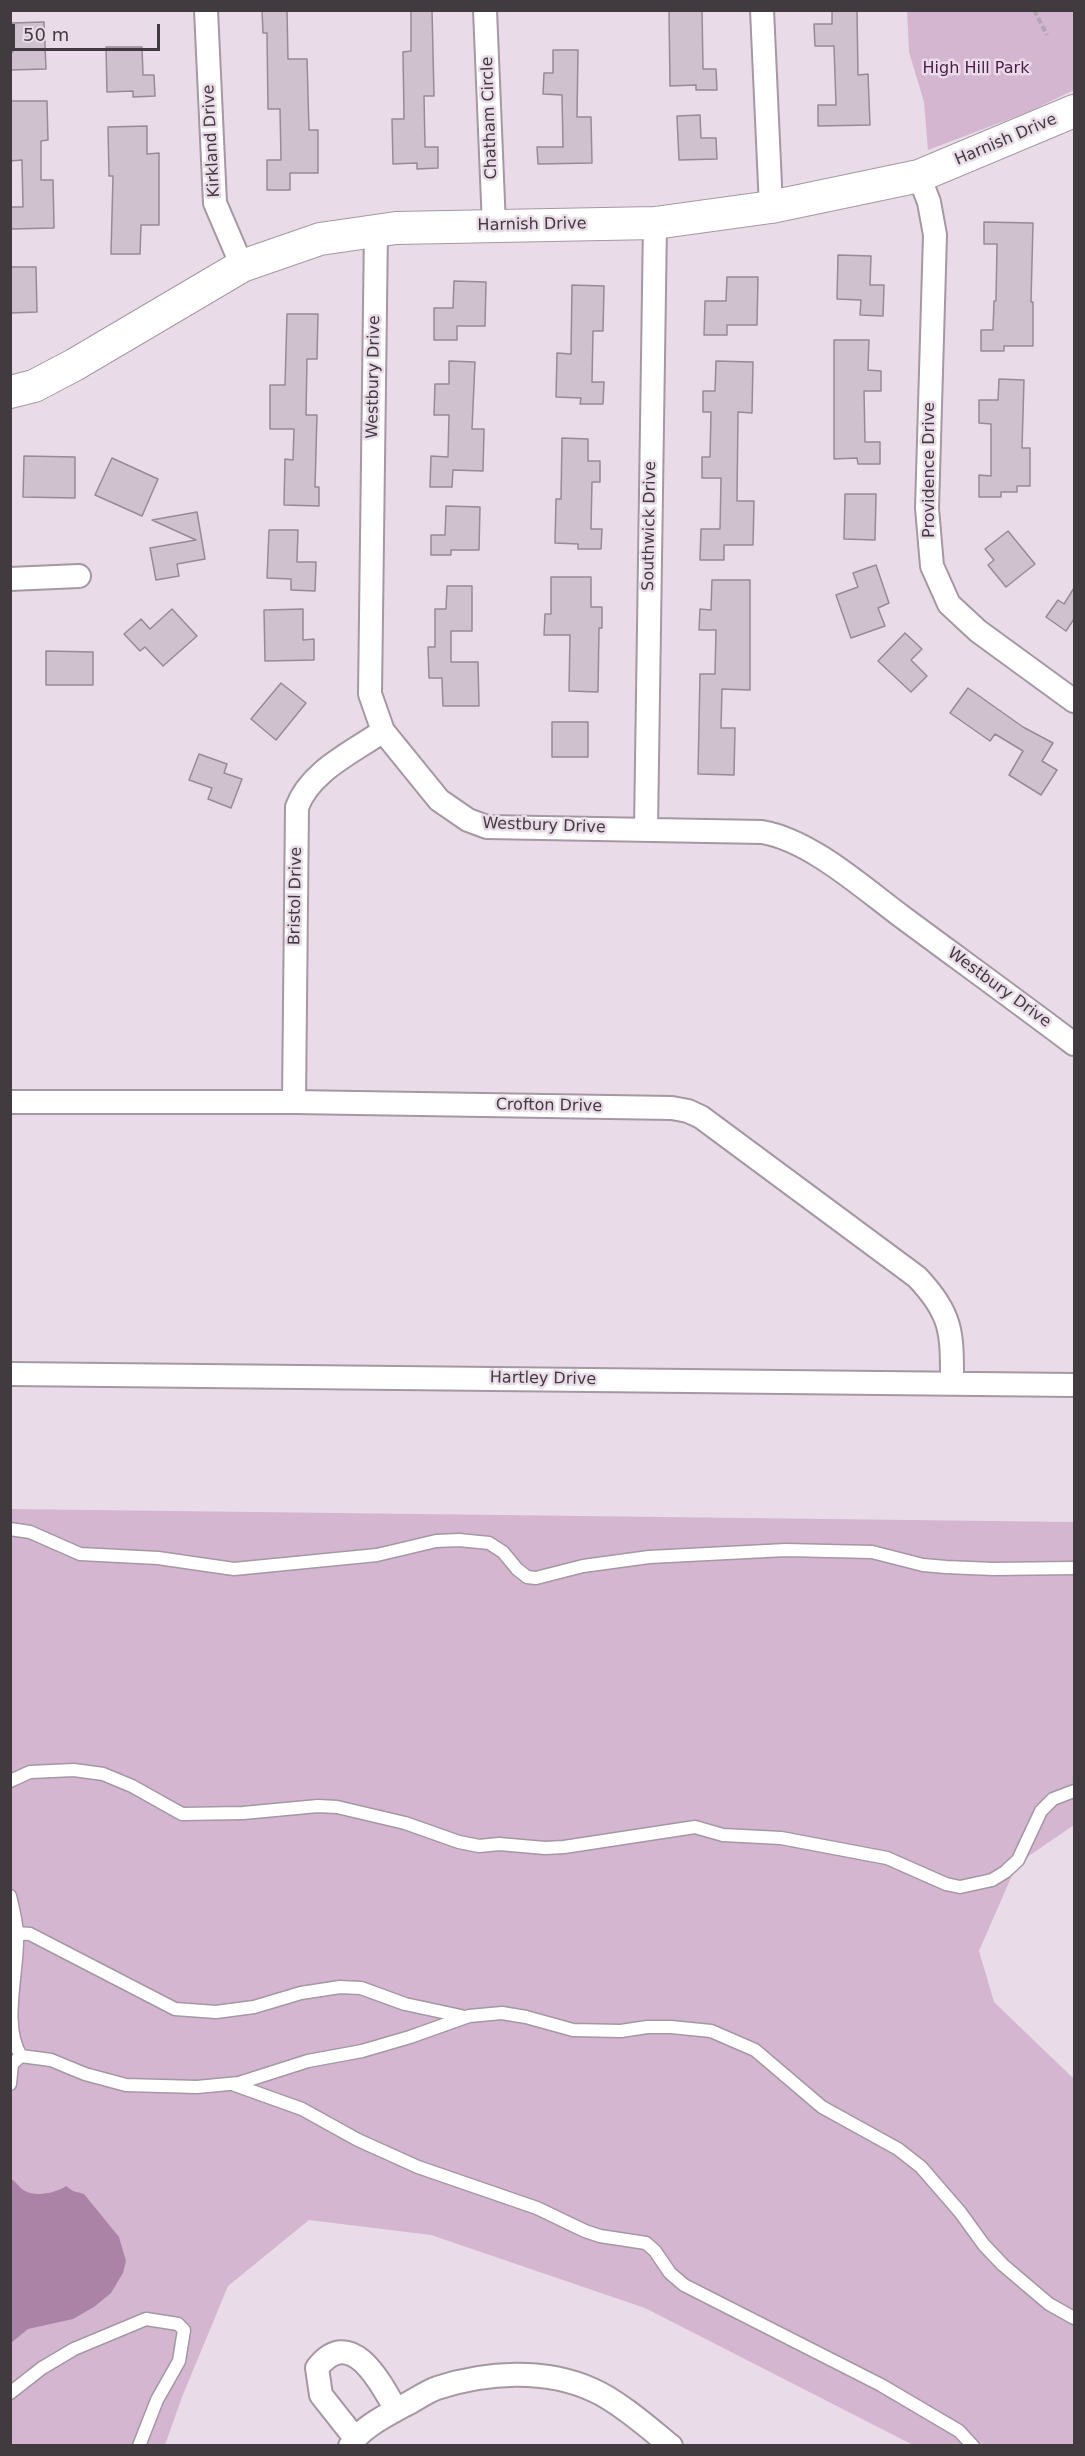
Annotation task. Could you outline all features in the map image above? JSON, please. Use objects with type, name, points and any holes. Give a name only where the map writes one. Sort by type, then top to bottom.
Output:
[{"type":"street","name":"Kirkland Drive","points":[[206,10],[215,203],[242,266]]},
{"type":"street","name":"Chatham Circle","points":[[485,10],[494,226]]},
{"type":"street","points":[[762,10],[771,207]]},
{"type":"street","name":"Harnish Drive","points":[[10,392],[34,386],[74,365],[242,266],[320,239],[376,229],[655,223],[771,207],[919,176],[1074,111]]},
{"type":"street","name":"Providence Drive","points":[[919,176],[929,202],[935,235],[927,508],[932,566],[949,604],[978,631],[1074,701]]},
{"type":"street","name":"Southwick Drive","points":[[646,829],[655,223]]},
{"type":"street","name":"Westbury Drive","points":[[376,229],[370,694],[383,731],[439,800],[468,820],[487,827],[762,832],[779,835],[799,844],[847,876],[1074,1044]]},
{"type":"street","points":[[10,579],[78,576]]},
{"type":"street","name":"Bristol Drive","points":[[294,1102],[297,807],[307,786],[383,731]]},
{"type":"street","name":"Crofton Drive","points":[[10,1102],[294,1102],[672,1108],[688,1111],[701,1117],[917,1277],[936,1297],[947,1317],[952,1358],[952,1383]]},
{"type":"street","name":"Hartley Drive","points":[[10,1374],[1074,1385]]},
{"type":"street","points":[[396,2410],[379,2380],[365,2362],[351,2354],[336,2352],[325,2358],[317,2368],[321,2396],[352,2442],[396,2410],[435,2389],[476,2377],[518,2375],[558,2379],[594,2390],[671,2445]]},
{"type":"lane","points":[[10,1529],[30,1532],[80,1554],[158,1558],[234,1569],[377,1555],[436,1541],[459,1540],[489,1544],[503,1552],[527,1577],[536,1578],[583,1566],[649,1557],[786,1550],[872,1552],[923,1565],[946,1567],[1074,1568]]},
{"type":"lane","points":[[10,1781],[30,1772],[53,1770],[103,1774],[132,1786],[182,1814],[243,1813],[318,1806],[337,1807],[405,1823],[459,1842],[479,1846],[499,1844],[555,1848],[696,1827],[723,1836],[781,1838],[887,1858],[946,1884],[960,1887],[992,1880],[1005,1872],[1018,1860],[1041,1811],[1053,1799],[1074,1791]]},
{"type":"lane","points":[[10,1896],[17,1934],[12,2019],[15,2046],[21,2056]]},
{"type":"lane","points":[[17,1934],[30,1934],[175,2009],[216,2012],[254,2007],[301,1993],[340,1987],[361,1988],[415,2007],[465,2017]]},
{"type":"lane","points":[[10,2084],[12,2064],[21,2056],[51,2060],[85,2074],[126,2085],[197,2087],[231,2084],[255,2079],[308,2061],[362,2051],[465,2017],[502,2013],[573,2030],[688,2027],[711,2031],[755,2050],[822,2107],[898,2149],[921,2168],[1003,2265],[1049,2304],[1074,2318]]},
{"type":"lane","points":[[231,2084],[302,2109],[358,2140],[418,2168],[537,2208],[600,2236],[646,2243],[656,2251],[670,2273],[684,2285],[881,2385],[959,2431],[973,2445]]},
{"type":"lane","points":[[10,2393],[42,2368],[95,2339],[146,2319],[178,2324],[184,2330],[179,2361],[157,2400],[139,2445]]},
{"type":"path","points":[[1034,10],[1047,35]]},
{"type":"green space","name":"High Hill Park","points":[[907,11],[1074,11],[1074,90],[1028,112],[928,150],[924,102],[909,52]]},
{"type":"green space","points":[[10,1509],[1074,1522],[1074,1825],[1017,1864],[979,1951],[994,2002],[1074,2079],[1074,2445],[913,2445],[645,2308],[431,2235],[309,2220],[228,2286],[182,2397],[165,2445],[11,2445]]},
{"type":"shaded area","points":[[10,2178],[30,2193],[57,2191],[66,2186],[84,2194],[119,2237],[126,2261],[123,2273],[111,2293],[94,2307],[73,2319],[28,2329],[11,2343]]},
{"type":"building","points":[[262,10],[287,10],[288,59],[307,59],[309,130],[318,130],[318,173],[290,173],[290,190],[267,190],[267,160],[281,160],[280,109],[268,109],[267,33],[263,33]]},
{"type":"building","points":[[411,10],[432,10],[434,96],[424,96],[425,147],[438,147],[438,168],[417,169],[417,163],[393,164],[392,119],[404,119],[403,52],[411,51]]},
{"type":"building","points":[[669,10],[702,10],[703,69],[716,69],[717,90],[696,90],[696,85],[670,86]]},
{"type":"building","points":[[832,10],[857,10],[858,75],[868,74],[870,125],[818,126],[818,105],[836,105],[834,46],[815,46],[814,24],[832,24]]},
{"type":"building","points":[[44,22],[46,69],[10,70],[10,52],[13,52],[12,23]]},
{"type":"building","points":[[106,47],[142,47],[143,75],[154,75],[155,96],[133,97],[133,91],[107,92]]},
{"type":"building","points":[[553,50],[578,50],[577,117],[591,117],[592,163],[538,164],[537,147],[563,147],[562,95],[543,94],[544,73],[553,73]]},
{"type":"building","points":[[11,101],[47,101],[48,140],[41,141],[41,180],[53,180],[54,228],[10,229],[10,207],[23,207],[22,160],[10,161]]},
{"type":"building","points":[[700,115],[701,138],[716,138],[717,159],[679,160],[677,116]]},
{"type":"building","points":[[147,126],[147,154],[159,153],[159,225],[141,225],[140,254],[111,254],[113,176],[109,176],[108,127]]},
{"type":"building","points":[[984,222],[1033,223],[1031,302],[1033,302],[1033,346],[1004,346],[1004,351],[981,351],[981,330],[993,330],[994,301],[996,301],[997,244],[984,244]]},
{"type":"building","points":[[838,255],[871,256],[870,285],[884,285],[883,316],[860,315],[861,300],[837,299]]},
{"type":"building","points":[[10,267],[36,267],[37,312],[10,313]]},
{"type":"building","points":[[727,277],[758,277],[757,325],[727,325],[727,335],[704,335],[705,301],[726,301]]},
{"type":"building","points":[[454,281],[486,282],[485,326],[457,326],[457,340],[434,340],[434,308],[453,308]]},
{"type":"building","points":[[572,285],[604,286],[603,331],[593,331],[592,382],[604,382],[603,404],[580,404],[581,398],[556,397],[557,353],[571,354]]},
{"type":"building","points":[[287,314],[318,314],[317,359],[307,359],[306,415],[317,415],[315,487],[319,487],[319,506],[284,505],[285,459],[293,460],[294,429],[270,429],[270,385],[285,385]]},
{"type":"building","points":[[834,340],[869,340],[868,370],[881,371],[881,391],[864,391],[865,442],[880,442],[880,464],[858,464],[857,458],[834,459]]},
{"type":"building","points":[[449,361],[475,362],[472,429],[484,429],[483,471],[453,470],[452,487],[430,487],[431,456],[448,457],[449,415],[434,415],[435,384],[449,384]]},
{"type":"building","points":[[716,361],[753,362],[752,413],[738,412],[737,501],[754,501],[753,545],[724,545],[724,560],[700,560],[701,529],[720,529],[721,478],[702,478],[702,457],[710,457],[711,412],[703,412],[703,391],[715,391]]},
{"type":"building","points":[[999,379],[1024,380],[1022,448],[1030,448],[1030,486],[1017,486],[1017,492],[1001,492],[1001,497],[979,497],[979,475],[991,476],[991,424],[979,423],[979,400],[998,400]]},
{"type":"building","points":[[562,438],[588,439],[588,461],[600,461],[600,482],[592,482],[591,529],[602,529],[601,549],[578,549],[578,544],[555,543],[556,499],[561,499]]},
{"type":"building","points":[[24,456],[75,457],[75,498],[23,497]]},
{"type":"building","points":[[112,458],[158,479],[142,516],[95,495]]},
{"type":"building","points":[[845,494],[876,494],[875,540],[844,539]]},
{"type":"building","points":[[446,506],[480,507],[479,550],[451,550],[451,555],[431,555],[431,535],[445,535]]},
{"type":"building","points":[[197,512],[205,559],[177,564],[179,576],[156,580],[150,548],[196,540],[152,520]]},
{"type":"building","points":[[269,530],[298,530],[297,562],[316,562],[315,591],[291,590],[291,579],[267,578]]},
{"type":"building","points":[[1008,531],[1035,564],[1006,587],[988,565],[994,560],[985,549]]},
{"type":"building","points":[[876,565],[889,603],[878,608],[885,626],[851,638],[836,595],[858,587],[853,573]]},
{"type":"building","points":[[551,577],[591,577],[591,607],[602,607],[602,628],[599,628],[598,692],[569,691],[570,635],[544,635],[545,614],[551,614]]},
{"type":"building","points":[[712,580],[750,580],[750,690],[722,689],[721,728],[735,728],[734,775],[698,774],[700,674],[715,674],[716,630],[699,630],[700,609],[711,610]]},
{"type":"building","points":[[447,586],[472,586],[472,631],[451,631],[451,662],[478,662],[479,706],[443,706],[442,678],[429,678],[428,647],[435,647],[435,609],[446,609]]},
{"type":"building","points":[[1074,588],[1074,619],[1066,631],[1046,617],[1058,600],[1064,604]]},
{"type":"building","points":[[172,609],[197,636],[163,666],[145,647],[140,651],[124,634],[141,619],[150,629]]},
{"type":"building","points":[[303,609],[303,640],[314,639],[314,660],[265,661],[264,610]]},
{"type":"building","points":[[905,633],[922,649],[911,660],[927,676],[911,692],[878,661]]},
{"type":"building","points":[[46,651],[93,652],[93,685],[46,685]]},
{"type":"building","points":[[281,683],[306,703],[276,740],[251,719]]},
{"type":"building","points":[[968,688],[1023,727],[1053,743],[1042,761],[1057,770],[1041,795],[1009,775],[1023,751],[995,734],[990,741],[950,713]]},
{"type":"building","points":[[552,722],[588,722],[588,757],[552,757]]},
{"type":"building","points":[[199,754],[227,764],[224,773],[242,779],[231,808],[208,799],[212,788],[189,780]]}]
